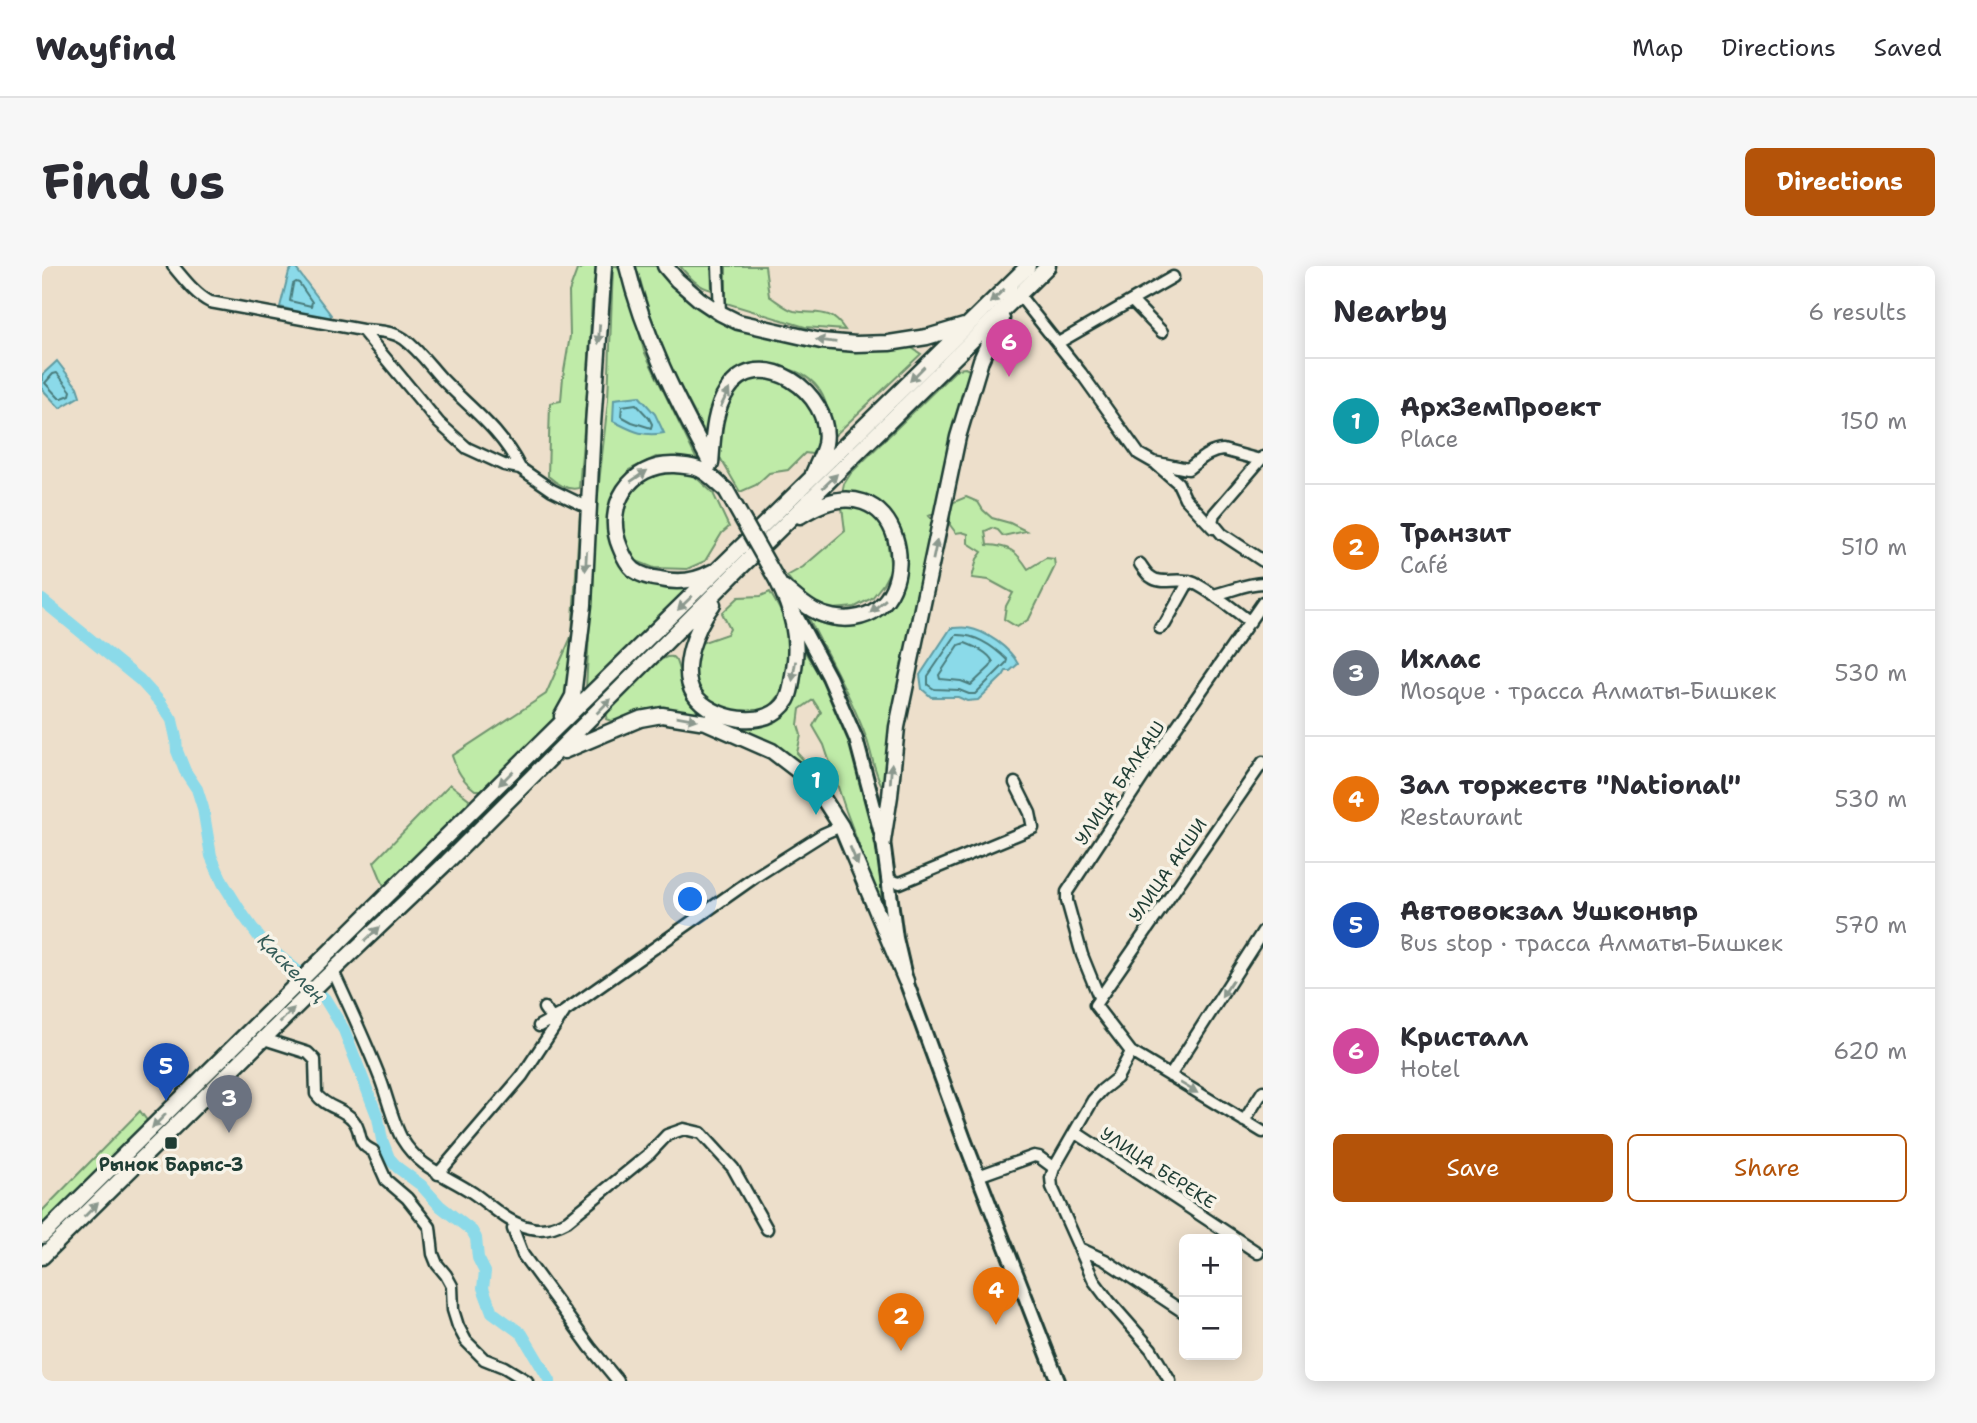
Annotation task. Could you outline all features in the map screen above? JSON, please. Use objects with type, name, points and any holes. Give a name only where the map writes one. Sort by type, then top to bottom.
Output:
[{"type":"highway","points":[[554,730],[573,696],[584,605],[604,266]]},
{"type":"highway","points":[[627,266],[649,338],[682,408],[789,604],[796,635],[796,658],[791,689],[778,711],[757,720],[726,715],[703,703],[695,696],[688,677],[688,662],[694,637],[737,562]]},
{"type":"highway","points":[[665,266],[684,286],[720,313],[738,322],[821,341],[856,344],[889,342],[927,337],[965,326]]},
{"type":"highway","points":[[42,1257],[226,1065],[294,987],[322,974],[447,862],[536,774],[811,480],[1028,266]]},
{"type":"highway","points":[[42,1236],[226,1065],[264,1039],[306,996],[322,974],[554,730],[737,562],[781,528],[1048,266]]},
{"type":"highway","points":[[883,841],[897,727],[958,437],[981,360],[995,329],[1019,295]]},
{"type":"highway","points":[[711,464],[713,436],[720,404],[727,391],[743,376],[764,370],[797,382],[817,404],[825,430],[825,444],[811,480]]},
{"type":"highway","points":[[726,490],[704,471],[695,468],[664,465],[654,467],[629,483],[620,497],[614,524],[623,555],[634,570],[648,577],[671,582],[692,580],[737,562]]},
{"type":"highway","points":[[778,582],[812,610],[848,619],[873,612],[883,604],[896,584],[898,569],[896,538],[891,526],[877,509],[859,500],[841,499],[822,505],[781,528]]},
{"type":"highway","points":[[536,774],[562,753],[616,728],[640,719],[662,715],[706,722],[772,751],[802,774],[821,795],[841,826],[906,981]]},
{"type":"main road","points":[[789,604],[829,677],[856,739],[883,841],[896,938],[906,981],[1058,1381]]},
{"type":"street","points":[[173,266],[191,287],[210,302],[385,332],[406,340],[458,396],[488,422],[512,452],[520,468]]},
{"type":"street","points":[[718,266],[720,313]]},
{"type":"street","points":[[1058,343],[1173,277]]},
{"type":"street","points":[[1019,295],[1058,343],[1139,454],[1178,483],[1185,498],[1210,517],[1216,529],[1263,561]]},
{"type":"street","points":[[1132,301],[1161,332]]},
{"type":"street","points":[[362,330],[439,423],[467,448],[520,468],[552,491],[589,508]]},
{"type":"street","points":[[1178,483],[1188,469],[1210,452],[1218,450],[1262,458]]},
{"type":"street","points":[[1210,517],[1262,458]]},
{"type":"street","points":[[1153,462],[1188,469]]},
{"type":"street","points":[[1140,564],[1151,578],[1162,582],[1178,579],[1189,581],[1213,594],[1250,622]]},
{"type":"street","points":[[1160,628],[1165,624],[1189,581]]},
{"type":"street","points":[[1213,594],[1263,583]]},
{"type":"street","name":"УЛИЦА БАЛКАШ","points":[[1099,996],[1082,955],[1067,892],[1263,602]]},
{"type":"street","name":"УЛИЦА АКШИ","points":[[1099,996],[1263,762]]},
{"type":"street","points":[[889,880],[900,883],[1033,828],[1030,813],[1015,783]]},
{"type":"street","points":[[539,1026],[565,1011],[751,880],[817,837],[841,826]]},
{"type":"street","points":[[1170,1076],[1263,931]]},
{"type":"street","points":[[322,974],[366,1044],[400,1136],[410,1151],[422,1163],[472,1192],[506,1219],[522,1226],[540,1229],[558,1226],[649,1154],[667,1135],[684,1129],[701,1133],[733,1168],[767,1229]]},
{"type":"street","points":[[1099,996],[1094,1005],[1131,1052],[1263,1132]]},
{"type":"street","points":[[544,1008],[552,1019]]},
{"type":"street","points":[[438,1174],[522,1076],[565,1011]]},
{"type":"street","points":[[264,1039],[308,1053],[315,1059],[318,1098],[352,1119],[357,1126],[360,1141],[365,1148],[373,1150],[386,1180],[407,1198],[430,1227],[433,1254],[452,1286],[453,1310],[466,1341],[484,1359],[527,1381]]},
{"type":"street","points":[[1131,1052],[1117,1078],[1093,1100],[1054,1168],[1052,1187],[1094,1281],[1152,1349],[1170,1381]]},
{"type":"street","points":[[1244,1121],[1263,1091]]},
{"type":"street","name":"УЛИЦА БЕРЕКЕ","points":[[1075,1132],[1258,1253]]},
{"type":"street","points":[[978,1176],[1034,1156],[1054,1168]]},
{"type":"street","points":[[513,1228],[523,1255],[618,1381]]},
{"type":"street","points":[[1079,1248],[1105,1260],[1179,1309]]},
{"type":"green space","points":[[597,266],[592,298],[579,488],[571,488],[558,484],[548,476],[550,403],[561,401],[570,336],[569,292],[577,270]]},
{"type":"green space","points":[[613,266],[622,266],[644,351],[697,460],[656,457],[629,470],[610,527],[616,558],[647,585],[691,590],[586,689],[595,521],[608,400]]},
{"type":"green space","points":[[636,266],[659,266],[672,283],[769,333],[907,345],[921,354],[831,439],[827,409],[815,384],[793,370],[758,364],[730,378],[709,440],[672,371],[650,314]]},
{"type":"green space","points":[[680,266],[711,266],[712,290],[690,278]]},
{"type":"green space","points":[[726,266],[765,266],[769,296],[794,311],[828,315],[845,330],[805,327],[726,303]]},
{"type":"green space","points":[[1032,266],[1035,266],[1017,288],[340,957],[333,957]]},
{"type":"green space","points":[[965,368],[971,371],[938,512],[929,516],[936,525],[928,545],[894,703],[889,767],[882,786],[854,708],[806,613],[845,625],[889,601],[902,545],[877,504],[854,493],[842,493],[844,484],[851,473],[957,369]]},
{"type":"green space","points":[[774,377],[797,389],[812,405],[818,426],[819,452],[805,453],[788,470],[769,473],[756,485],[740,492],[718,454],[717,431],[729,397],[745,379]]},
{"type":"green space","points":[[689,471],[713,493],[729,527],[722,533],[705,561],[687,569],[654,568],[634,560],[627,552],[622,525],[625,500],[631,487],[652,474]]},
{"type":"green space","points":[[966,497],[978,502],[992,518],[1026,531],[1003,536],[992,528],[985,531],[987,545],[1011,550],[1028,569],[1046,558],[1054,559],[1055,566],[1029,619],[1017,627],[1004,619],[1006,606],[1013,593],[989,580],[972,578],[977,559],[982,552],[968,543],[968,534],[956,533],[950,525],[950,508],[954,502]]},
{"type":"green space","points":[[852,505],[865,509],[886,532],[891,569],[872,598],[855,607],[823,610],[801,594],[787,576],[803,567],[845,531],[842,507]]},
{"type":"green space","points":[[580,512],[585,522],[569,692],[556,716],[484,790],[475,790],[461,775],[452,756],[546,694],[572,635]]},
{"type":"green space","points":[[770,592],[784,617],[788,635],[784,681],[775,701],[768,707],[746,713],[734,712],[713,703],[698,686],[694,676],[694,664],[698,644],[727,634],[730,629],[722,613],[739,597],[761,596]]},
{"type":"green space","points":[[801,645],[832,698],[854,754],[878,855],[882,906],[824,745],[813,726],[821,712],[813,700],[800,709],[798,725],[801,735],[797,753],[810,767],[808,772],[787,754],[757,736],[705,716],[653,710],[624,720],[606,719],[608,711],[645,673],[667,657],[676,661],[686,691],[699,705],[774,718]]},
{"type":"green space","points":[[450,784],[469,799],[468,806],[384,886],[374,862]]},
{"type":"green space","points":[[140,1111],[148,1122],[42,1228],[42,1211]]},
{"type":"water","points":[[294,266],[331,315],[330,320],[280,307],[289,272]]},
{"type":"water","points":[[57,361],[77,387],[80,396],[60,408],[42,389],[42,375]]},
{"type":"water","points":[[639,396],[655,414],[664,433],[643,434],[613,421],[614,399]]},
{"type":"water","points":[[951,628],[968,628],[990,636],[1009,652],[1018,664],[1006,671],[978,700],[931,697],[922,689],[920,675]]},
{"type":"waterway","name":"Қаскелең","points":[[42,600],[140,680],[172,720],[177,751],[185,771],[197,789],[211,856],[223,883],[264,944],[300,973],[325,999],[344,1030],[378,1118],[389,1158],[421,1185],[440,1206],[472,1231],[476,1238],[478,1258],[485,1272],[483,1288],[492,1312],[522,1334],[550,1381]]},
{"type":"place","name":"Кристалл","points":[[1009,377]]},
{"type":"place","name":"АрхЗемПроект","points":[[816,815]]},
{"type":"place","name":"Автовокзал Ушконыр","points":[[166,1101]]},
{"type":"place","name":"Ихлас","points":[[229,1133]]},
{"type":"place","name":"Рынок Барыс-3","points":[[171,1143]]},
{"type":"place","name":"Зал торжеств \"National\"","points":[[996,1325]]},
{"type":"place","name":"Транзит","points":[[901,1351]]}]
